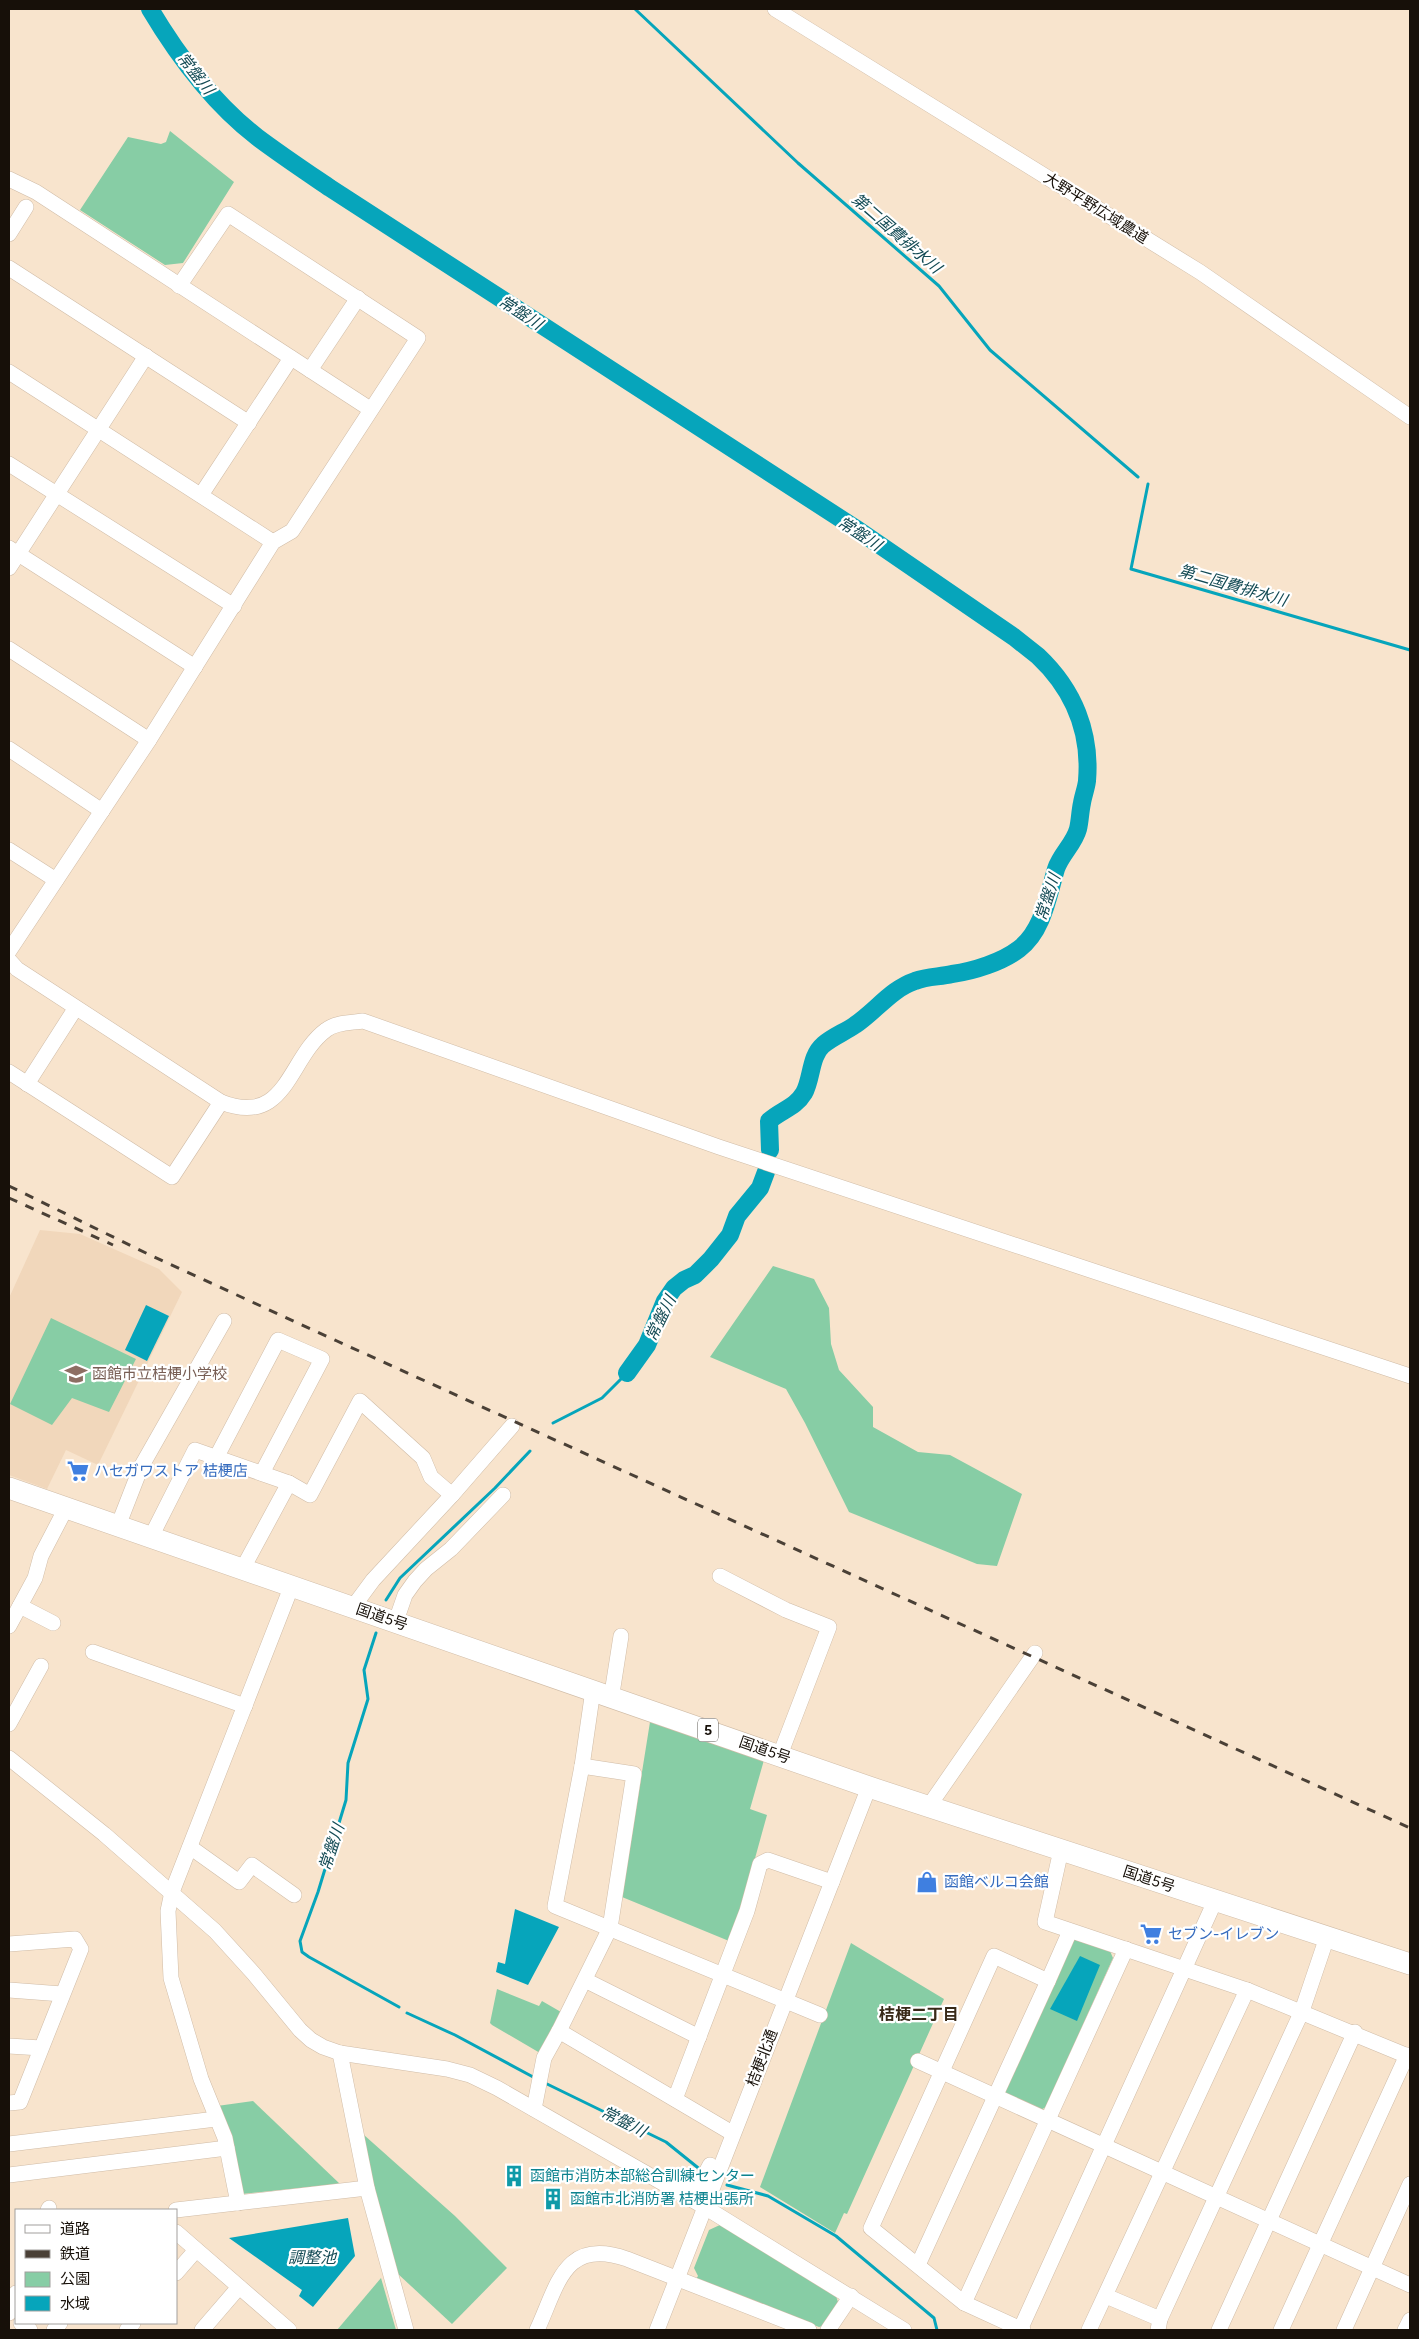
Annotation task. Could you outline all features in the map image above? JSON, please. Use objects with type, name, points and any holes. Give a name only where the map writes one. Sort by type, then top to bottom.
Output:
[{"type":"highway","name":"国道5号","points":[[9,1488],[244,1568],[869,1787],[1410,1964]]},
{"type":"street","name":"大野平野広域農道","points":[[775,9],[1200,272],[1410,417]]},
{"type":"street","points":[[9,179],[36,192],[370,409]]},
{"type":"street","points":[[9,234],[26,207]]},
{"type":"street","points":[[9,951],[148,740],[273,542],[292,531],[418,338],[228,214],[180,286]]},
{"type":"street","points":[[9,268],[249,423]]},
{"type":"street","points":[[310,370],[358,298]]},
{"type":"street","points":[[9,568],[13,551],[56,494],[146,356]]},
{"type":"street","points":[[201,495],[291,358]]},
{"type":"street","points":[[9,372],[273,542]]},
{"type":"street","points":[[9,464],[234,606]]},
{"type":"street","points":[[13,551],[195,667]]},
{"type":"street","points":[[9,649],[148,740]]},
{"type":"street","points":[[9,749],[102,811]]},
{"type":"street","points":[[9,850],[56,880]]},
{"type":"street","points":[[9,960],[17,969],[75,1009],[221,1102],[236,1108],[254,1107],[271,1101],[285,1087],[313,1044],[326,1030],[340,1024],[363,1021],[718,1147],[1410,1376]]},
{"type":"street","points":[[27,1084],[75,1009]]},
{"type":"street","points":[[9,1072],[172,1177],[221,1102]]},
{"type":"street","points":[[118,1526],[141,1467],[224,1321]]},
{"type":"street","points":[[216,1458],[278,1340],[322,1359],[262,1473]]},
{"type":"street","points":[[150,1537],[195,1450],[289,1482],[310,1495],[360,1401],[423,1458],[431,1477],[452,1495]]},
{"type":"street","points":[[354,1607],[373,1580],[452,1495],[512,1426]]},
{"type":"street","points":[[244,1568],[289,1482]]},
{"type":"street","points":[[396,1622],[405,1595],[415,1581],[450,1549],[503,1495]]},
{"type":"street","points":[[9,1626],[35,1578],[41,1556],[66,1508]]},
{"type":"street","points":[[720,1576],[786,1610],[829,1627],[780,1755]]},
{"type":"street","points":[[238,2203],[227,2148],[192,2051],[171,1978],[168,1911],[172,1892],[292,1585]]},
{"type":"street","points":[[20,1606],[52,1623]]},
{"type":"street","points":[[621,1636],[613,1687],[601,1693],[582,1766],[555,1906],[820,2015]]},
{"type":"street","points":[[93,1652],[245,1706]]},
{"type":"street","points":[[929,1806],[1035,1652]]},
{"type":"street","points":[[9,1724],[41,1666]]},
{"type":"street","points":[[9,1758],[55,1793],[172,1892],[236,1952],[300,2030],[323,2047],[340,2054],[448,2069],[488,2084],[535,2106],[688,2187],[704,2181],[726,2133],[675,2098],[559,2031]]},
{"type":"street","points":[[535,2106],[544,2058],[610,1928],[634,1774],[582,1766]]},
{"type":"street","name":"桔梗北通","points":[[656,2330],[703,2206],[726,2133],[784,2000],[869,1787]]},
{"type":"street","points":[[190,1847],[239,1882],[252,1865],[294,1895]]},
{"type":"street","points":[[1061,1850],[1044,1922],[1247,1990],[1355,2032],[1409,2056],[1281,2330]]},
{"type":"street","points":[[675,2098],[747,1911],[760,1864],[768,1860],[832,1882]]},
{"type":"street","points":[[1048,1981],[994,1956],[871,2228],[964,2302],[1021,2330],[1215,1901]]},
{"type":"street","points":[[918,2265],[1070,1930]]},
{"type":"street","points":[[1106,2296],[1159,2325],[1302,2011],[1327,1937]]},
{"type":"street","points":[[9,1944],[74,1939],[81,1949],[20,2102],[9,2103]]},
{"type":"street","points":[[964,2302],[1126,1949]]},
{"type":"street","points":[[584,1980],[699,2037]]},
{"type":"street","points":[[9,1990],[62,1994]]},
{"type":"street","points":[[1090,2330],[1247,1990]]},
{"type":"street","points":[[1219,2330],[1355,2032]]},
{"type":"street","points":[[9,2046],[41,2048]]},
{"type":"street","points":[[340,2054],[367,2188],[406,2330]]},
{"type":"street","points":[[918,2061],[1410,2285]]},
{"type":"street","points":[[535,2106],[703,2206],[904,2330]]},
{"type":"street","points":[[9,2144],[216,2118]]},
{"type":"street","points":[[9,2174],[227,2148]]},
{"type":"street","points":[[1344,2330],[1410,2184]]},
{"type":"street","points":[[178,2210],[367,2188]]},
{"type":"street","points":[[178,2234],[239,2287],[282,2328]]},
{"type":"street","points":[[178,2270],[196,2250]]},
{"type":"street","points":[[537,2330],[565,2269],[574,2260],[586,2255],[602,2252],[612,2254],[809,2330]]},
{"type":"street","points":[[202,2330],[239,2287]]},
{"type":"street","points":[[828,2330],[851,2296]]},
{"type":"street","points":[[9,2312],[15,2297]]},
{"type":"street","points":[[1405,2330],[1410,2320]]},
{"type":"shaded area","name":"函館市立桔梗小学校","points":[[40,1230],[80,1234],[159,1269],[182,1292],[98,1465],[66,1450],[47,1489],[9,1475],[9,1298]]},
{"type":"green space","points":[[170,131],[234,182],[183,263],[165,265],[80,210],[128,137],[161,144],[166,142]]},
{"type":"green space","points":[[773,1266],[814,1279],[829,1308],[831,1344],[839,1370],[873,1407],[873,1427],[918,1452],[950,1455],[1022,1494],[997,1566],[977,1564],[849,1512],[786,1389],[710,1357]]},
{"type":"green space","points":[[51,1318],[136,1359],[109,1412],[72,1398],[52,1425],[10,1404]]},
{"type":"green space","points":[[650,1722],[764,1760],[750,1809],[767,1815],[741,1909],[729,1941],[622,1897]]},
{"type":"green space","points":[[1075,1939],[1110,1951],[1113,1958],[1046,2107],[1039,2111],[1007,2097],[1004,2089],[1070,1942]]},
{"type":"green space","points":[[851,1943],[944,1999],[847,2214],[844,2213],[835,2233],[760,2187]]},
{"type":"green space","points":[[497,1989],[539,2006],[542,2001],[561,2012],[540,2053],[490,2023]]},
{"type":"green space","points":[[253,2101],[340,2184],[242,2194],[217,2106]]},
{"type":"green space","points":[[364,2135],[455,2216],[507,2268],[452,2324],[397,2273],[374,2187]]},
{"type":"green space","points":[[722,2224],[836,2296],[839,2305],[826,2325],[819,2327],[696,2279],[698,2276],[694,2268],[709,2230]]},
{"type":"green space","points":[[381,2278],[396,2330],[337,2330]]},
{"type":"water","points":[[146,1305],[169,1316],[147,1361],[125,1350]]},
{"type":"water","points":[[515,1909],[559,1927],[528,1985],[496,1972],[498,1962],[505,1964]]},
{"type":"water","points":[[1080,1956],[1100,1965],[1077,2021],[1050,2009]]},
{"type":"water","name":"調整池","points":[[348,2218],[355,2256],[313,2307],[299,2296],[302,2290],[229,2238]]},
{"type":"waterway","name":"常盤川","points":[[150,9],[172,44],[211,94],[257,137],[330,188],[855,528],[1014,637],[1051,669],[1070,698],[1078,713],[1083,729],[1088,763],[1087,781],[1081,806],[1079,826],[1074,839],[1058,864],[1044,912],[1034,933],[1019,949],[996,962],[969,971],[925,978],[898,989],[855,1025],[830,1039],[819,1050],[813,1061],[809,1081],[804,1093],[792,1106],[769,1121],[770,1150]]},
{"type":"waterway","name":"第二国費排水川","points":[[635,9],[798,163],[939,286],[990,350],[1138,477]]},
{"type":"waterway","name":"第二国費排水川","points":[[1148,484],[1131,569],[1410,650]]},
{"type":"waterway","name":"常盤川","points":[[627,1373],[647,1345],[665,1301],[674,1288],[684,1280],[695,1275],[711,1259],[730,1235],[737,1216],[760,1188],[766,1172]]},
{"type":"waterway","name":"常盤川","points":[[553,1423],[602,1398],[627,1373]]},
{"type":"waterway","name":"常盤川","points":[[386,1600],[400,1578],[495,1488],[530,1451]]},
{"type":"waterway","name":"常盤川","points":[[376,1633],[364,1670],[368,1699],[348,1763],[346,1800],[318,1892],[300,1941],[302,1952],[309,1957],[399,2007]]},
{"type":"waterway","name":"常盤川","points":[[407,2013],[455,2035],[535,2078]]},
{"type":"waterway","name":"常盤川","points":[[545,2083],[666,2142],[702,2171]]},
{"type":"waterway","name":"常盤川","points":[[727,2185],[768,2196],[836,2236],[934,2318],[937,2330]]},
{"type":"railway","points":[[9,1186],[152,1256],[337,1341],[1410,1828]]},
{"type":"railway","points":[[9,1198],[113,1245]]},
{"type":"place","name":"函館市立桔梗小学校","points":[[76,1374]]},
{"type":"place","name":"ハセガワストア 桔梗店","points":[[78,1471]]},
{"type":"place","name":"函館ベルコ会館","points":[[927,1882]]},
{"type":"place","name":"セブン-イレブン","points":[[1151,1934]]},
{"type":"place","name":"函館市消防本部総合訓練センター","points":[[514,2176]]},
{"type":"place","name":"函館市北消防署 桔梗出張所","points":[[553,2199]]},
{"type":"district","name":"桔梗二丁目","points":[[919,2014]]}]
